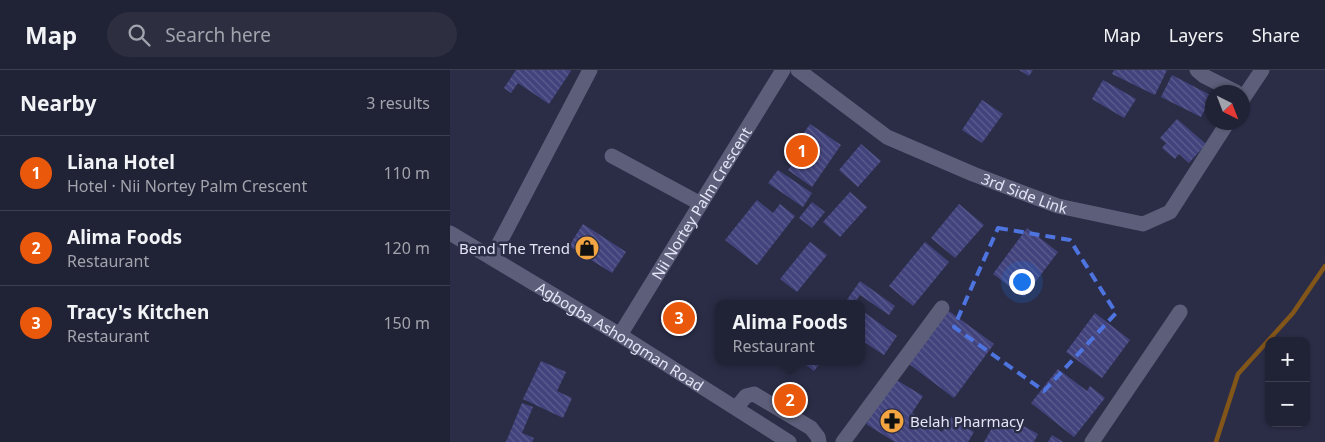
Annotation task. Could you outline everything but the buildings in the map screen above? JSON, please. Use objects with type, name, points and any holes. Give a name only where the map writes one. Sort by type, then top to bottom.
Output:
[{"type":"street","points":[[492,257],[590,70]]},
{"type":"street","name":"Nii Nortey Palm Crescent","points":[[620,335],[783,70]]},
{"type":"street","name":"3rd Side Link","points":[[798,70],[887,137],[973,174],[1058,206],[1143,224],[1170,212],[1223,130]]},
{"type":"street","points":[[1197,70],[1221,85]]},
{"type":"street","points":[[1250,85],[1262,70]]},
{"type":"street","points":[[612,156],[701,204]]},
{"type":"street","name":"Agbogba Ashongman Road","points":[[450,233],[620,335],[789,442]]},
{"type":"street","points":[[843,442],[942,308]]},
{"type":"street","points":[[1092,442],[1180,312]]},
{"type":"street","points":[[736,408],[746,396],[754,394],[811,428],[818,437],[818,442]]},
{"type":"highlighted area","points":[[998,228],[1070,240],[1116,313],[1044,391],[954,327]]},
{"type":"waterway","points":[[1216,442],[1238,374],[1293,313],[1325,266]]},
{"type":"place","name":"Liana Hotel","points":[[802,151]]},
{"type":"place","name":"Bend The Trend","points":[[587,248]]},
{"type":"place","name":"Tracy's Kitchen","points":[[679,318]]},
{"type":"place","name":"Alima Foods","points":[[790,400]]},
{"type":"place","name":"Belah Pharmacy","points":[[892,421]]}]
